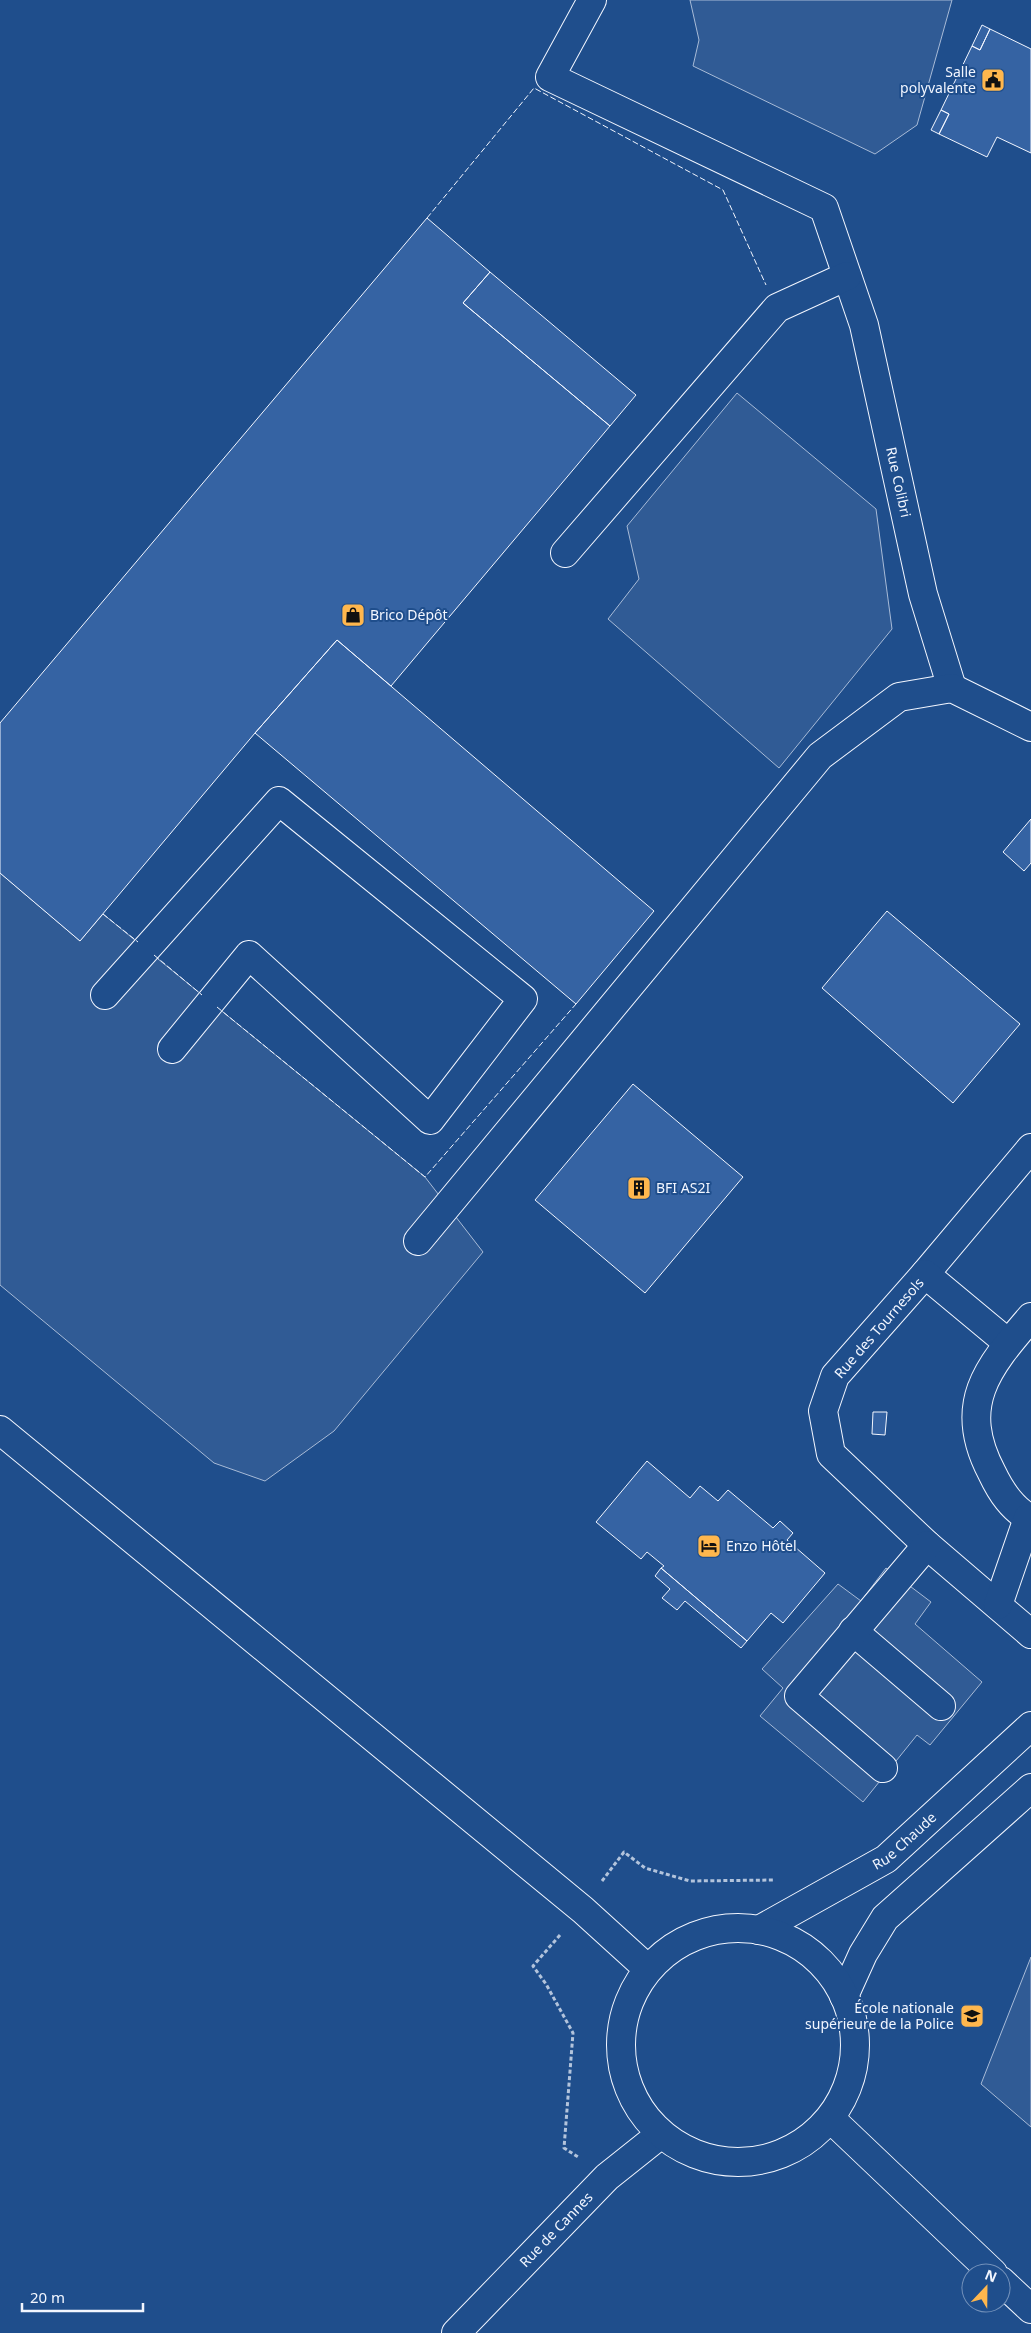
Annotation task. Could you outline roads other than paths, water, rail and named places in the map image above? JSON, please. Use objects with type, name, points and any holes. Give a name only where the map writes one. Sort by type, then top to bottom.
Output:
[{"type":"street","name":"Rue Colibri","points":[[592,0],[550,77],[824,208],[864,325],[923,594],[952,688]]},
{"type":"street","points":[[565,553],[778,308],[848,276]]},
{"type":"street","points":[[418,1241],[820,756],[899,697],[952,688],[1031,727]]},
{"type":"street","points":[[105,995],[279,801],[523,999],[430,1120],[249,955],[172,1050]]},
{"type":"street","name":"Rue des Tournesols","points":[[1031,1148],[925,1274],[835,1376],[823,1411],[831,1454],[927,1544],[1031,1634]]},
{"type":"street","points":[[925,1274],[1008,1344]]},
{"type":"street","points":[[998,1605],[1030,1518],[1003,1496],[982,1455],[975,1413],[982,1384],[1008,1344],[1031,1317]]},
{"type":"street","points":[[0,1430],[583,1910],[648,1969]]},
{"type":"street","points":[[883,1768],[799,1696],[927,1544]]},
{"type":"street","points":[[853,1631],[941,1706]]},
{"type":"street","name":"Rue Chaude","points":[[759,1930],[886,1859],[1031,1726]]},
{"type":"street","points":[[844,1996],[863,1954],[885,1918],[1031,1788]]},
{"type":"street","points":[[728,1928],[759,1930],[774,1932],[814,1954],[838,1982],[853,2015],[856,2052],[849,2087],[831,2119],[794,2149],[749,2163],[702,2158],[661,2134],[638,2107],[623,2072],[620,2036],[629,2000],[648,1969],[684,1940],[728,1928]]},
{"type":"street","points":[[831,2119],[982,2263]]},
{"type":"street","name":"Rue de Cannes","points":[[456,2333],[607,2177],[661,2134]]},
{"type":"street","points":[[1011,2290],[1031,2309]]},
{"type":"place","name":"Salle polyvalente","points":[[993,80]]},
{"type":"place","name":"Brico Dépôt","points":[[353,615]]},
{"type":"place","name":"BFI AS2I","points":[[639,1188]]},
{"type":"place","name":"Enzo Hôtel","points":[[709,1546]]},
{"type":"place","name":"École nationale supérieure de la Police","points":[[972,2016]]}]
